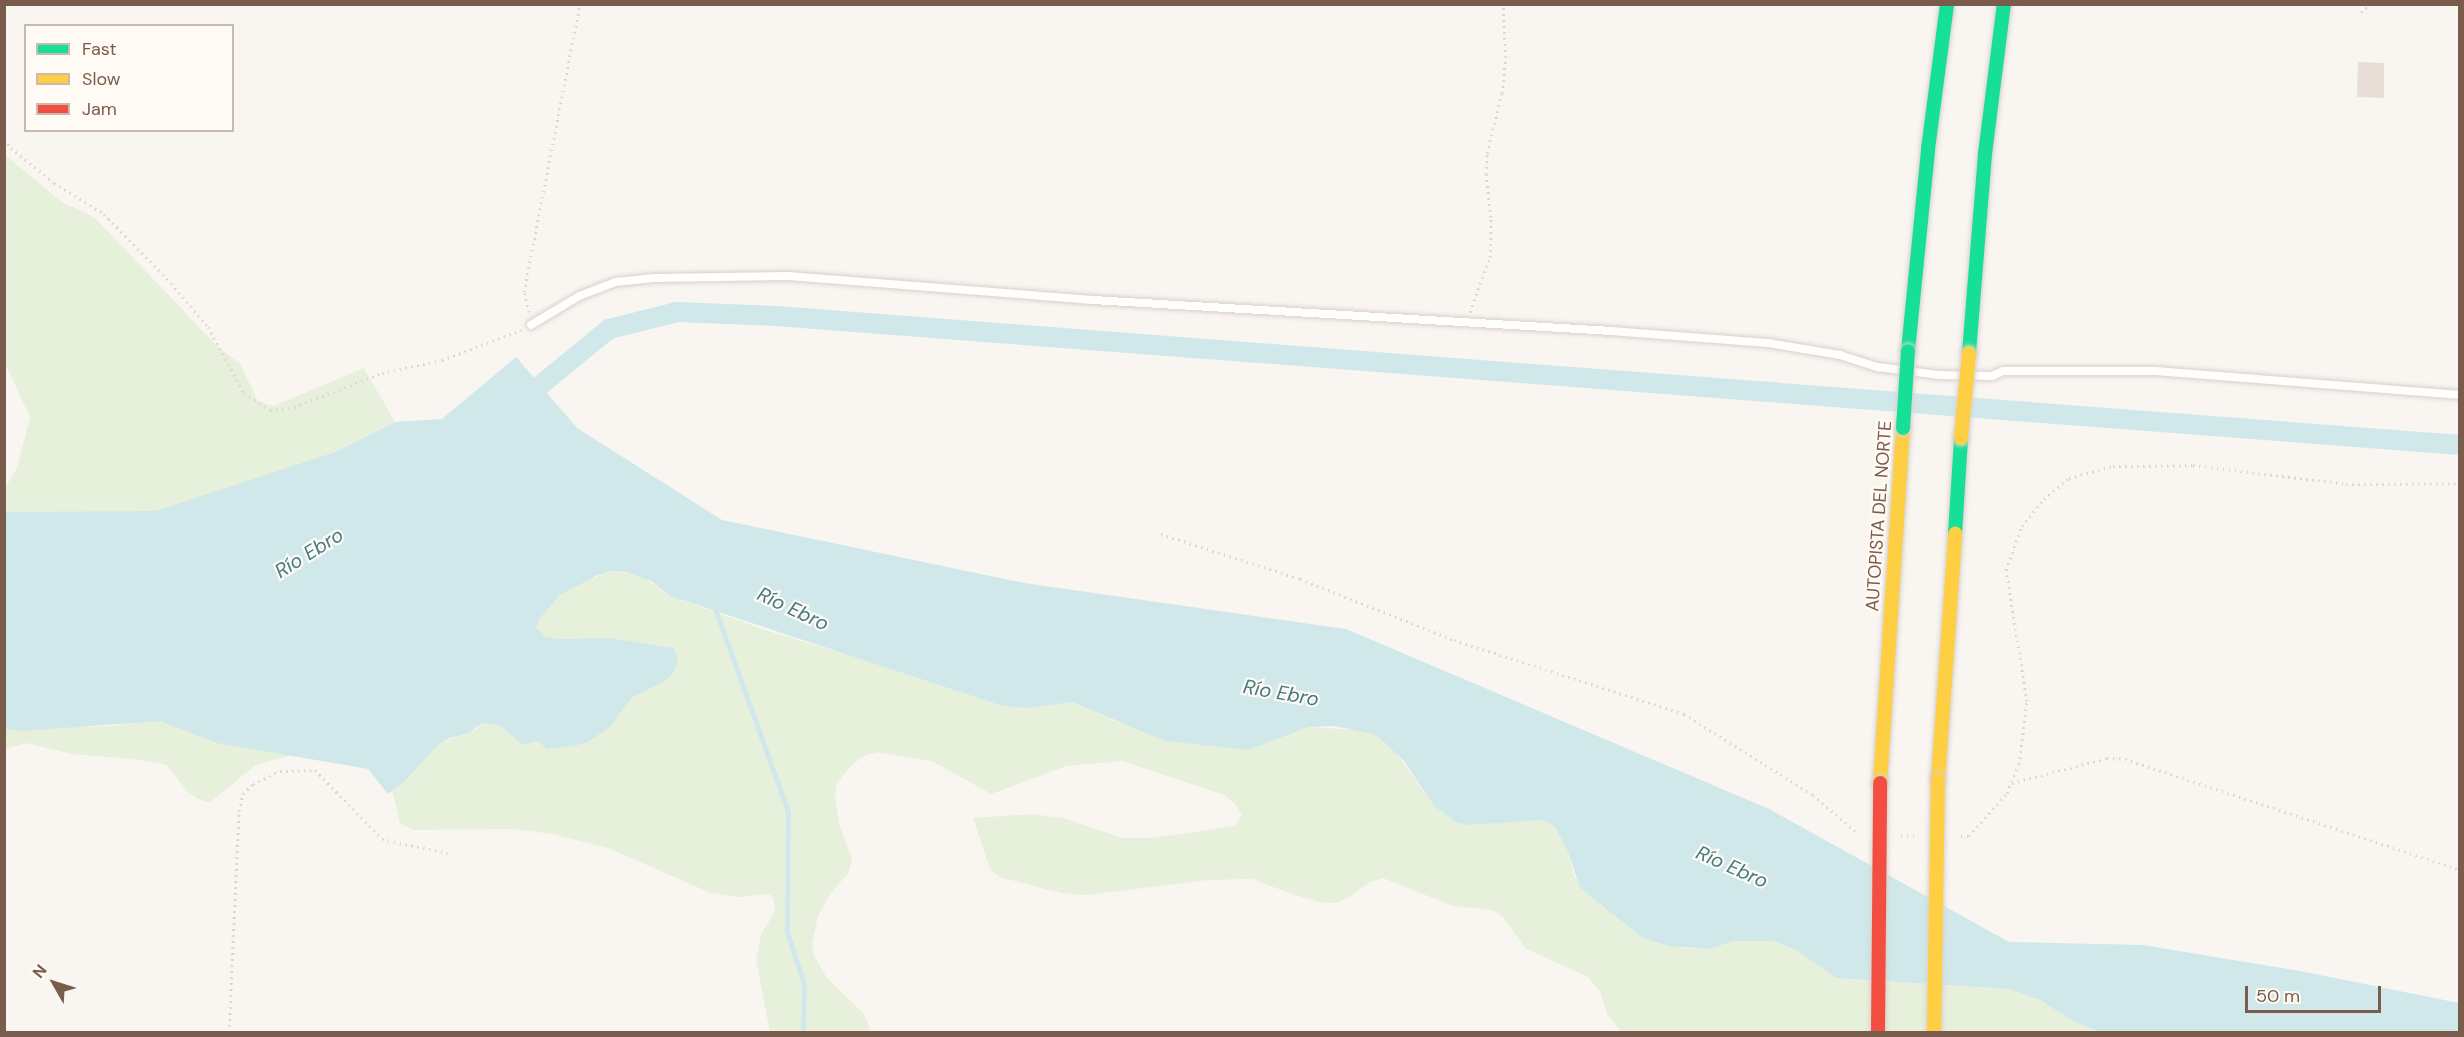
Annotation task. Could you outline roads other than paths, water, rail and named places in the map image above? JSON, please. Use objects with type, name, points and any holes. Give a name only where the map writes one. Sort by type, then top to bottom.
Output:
[{"type":"highway","name":"AUTOPISTA DEL NORTE","points":[[1878,1032],[1880,783],[1908,351],[1928,149],[1947,4]]},
{"type":"highway","points":[[1934,1032],[1938,780],[1961,438],[1985,154],[2004,4]]},
{"type":"lane","points":[[531,325],[579,296],[616,282],[654,278],[788,276],[1093,300],[1768,343],[1840,355],[1878,367],[1939,375],[1992,376],[2003,371],[2156,371],[2460,394]]},
{"type":"water","name":"Río Ebro","points":[[516,357],[577,428],[722,520],[1024,583],[1346,629],[1769,809],[2009,942],[2143,945],[2300,971],[2459,1003],[2459,1032],[2099,1032],[2071,1020],[2040,1000],[2009,989],[1836,978],[1796,950],[1773,941],[1734,941],[1709,949],[1669,946],[1643,938],[1580,888],[1568,852],[1555,827],[1543,820],[1469,825],[1457,823],[1434,806],[1404,761],[1373,734],[1334,726],[1309,727],[1248,750],[1165,741],[1072,702],[1029,708],[1003,706],[670,596],[651,581],[626,572],[611,571],[596,576],[560,595],[541,617],[536,628],[545,637],[558,639],[610,638],[674,648],[678,660],[674,672],[665,681],[631,698],[609,728],[588,742],[574,746],[547,749],[538,741],[522,745],[501,726],[482,723],[469,733],[450,738],[439,744],[405,781],[388,794],[368,769],[217,743],[160,721],[22,731],[5,729],[5,512],[156,511],[335,452],[395,422],[442,419]]},
{"type":"waterway","points":[[520,402],[609,329],[677,312],[776,316],[2460,445]]},
{"type":"waterway","points":[[714,606],[788,811],[787,932],[804,984],[803,1032]]}]
